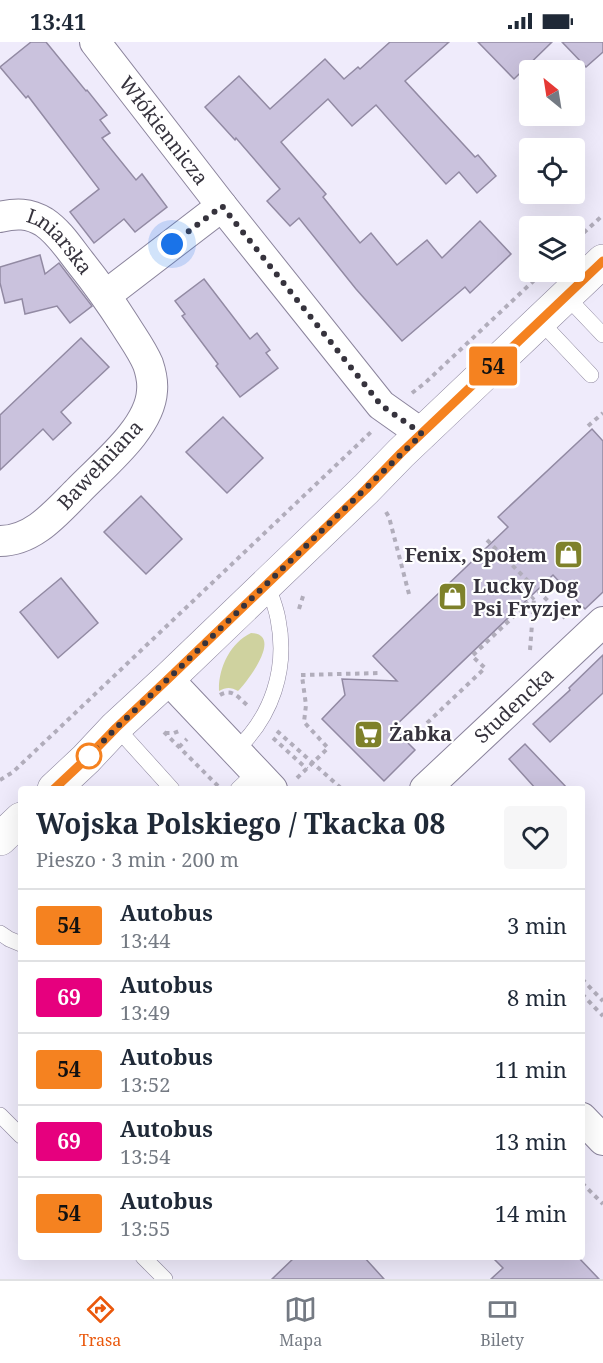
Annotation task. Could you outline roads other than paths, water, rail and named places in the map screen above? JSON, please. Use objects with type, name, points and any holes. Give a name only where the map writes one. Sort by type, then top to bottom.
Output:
[{"type":"main road","points":[[57,786],[267,584],[380,497],[422,434],[603,261]]},
{"type":"street","name":"Włókiennicza","points":[[95,42],[381,405],[422,434]]},
{"type":"street","points":[[106,295],[222,206]]},
{"type":"street","name":"Lniarska","points":[[0,217],[27,214],[45,223],[62,238],[106,295]]},
{"type":"street","name":"Bawełniana","points":[[0,541],[35,531],[134,434],[144,419],[150,405],[152,377],[137,343],[106,295]]},
{"type":"street","name":"Studencka","points":[[428,786],[603,622]]},
{"type":"street","points":[[168,679],[265,783]]},
{"type":"street","points":[[585,1121],[603,1140]]},
{"type":"lane","points":[[566,296],[603,335]]},
{"type":"lane","points":[[540,321],[591,375]]},
{"type":"lane","points":[[235,751],[263,719],[277,680],[282,649],[276,608],[267,584]]},
{"type":"lane","points":[[127,717],[170,786]]},
{"type":"lane","points":[[0,933],[18,943]]},
{"type":"lane","points":[[0,1114],[18,1133]]},
{"type":"lane","points":[[146,1260],[165,1279]]},
{"type":"place","name":"Fenix, Społem","points":[[568,555]]},
{"type":"place","name":"Lucky Dog Psi Fryzjer","points":[[452,597]]},
{"type":"place","name":"Żabka","points":[[368,734]]}]
